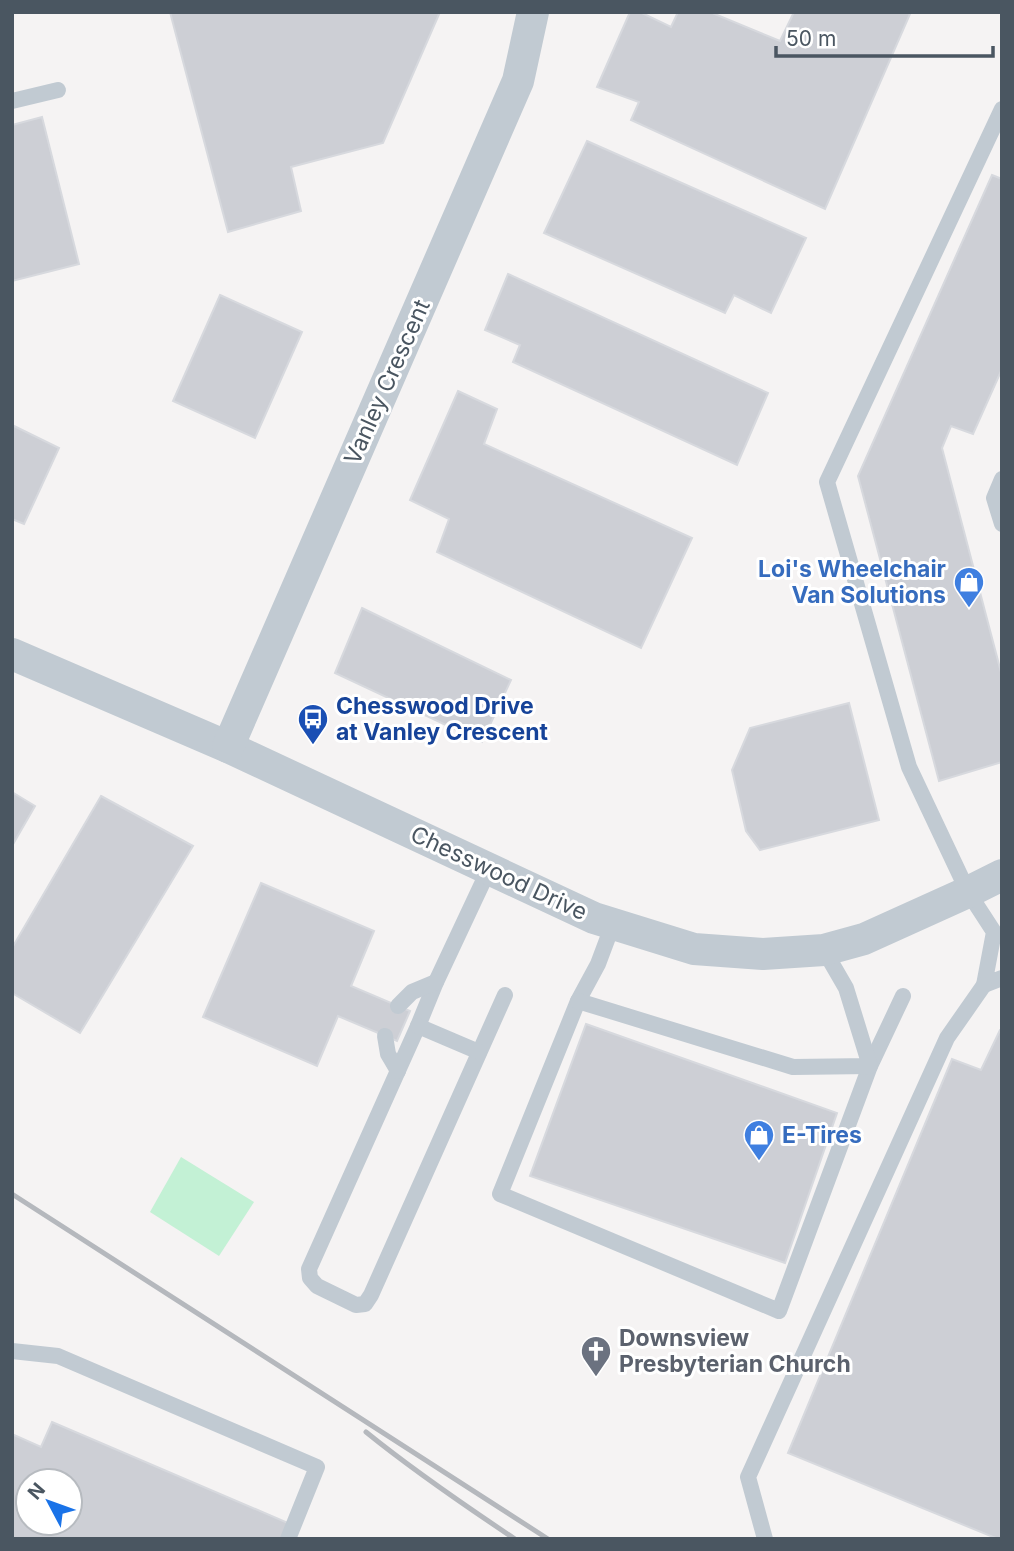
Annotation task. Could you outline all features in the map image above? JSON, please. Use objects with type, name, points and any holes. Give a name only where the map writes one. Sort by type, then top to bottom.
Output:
[{"type":"street","name":"Vanley Crescent","points":[[228,747],[518,81],[533,12]]},
{"type":"street","name":"Chesswood Drive","points":[[12,654],[228,747],[594,918],[694,949],[763,954],[824,950],[864,939],[1002,874]]},
{"type":"lane","points":[[12,101],[58,90]]},
{"type":"lane","points":[[765,1539],[748,1477],[947,1038],[984,985],[994,932],[968,892],[909,767],[827,482],[1002,109]]},
{"type":"lane","points":[[1002,479],[998,497],[1002,524]]},
{"type":"lane","points":[[489,869],[309,1269],[310,1278],[317,1286],[356,1305],[365,1304],[371,1296],[505,995]]},
{"type":"lane","points":[[613,924],[500,1194],[779,1311],[870,1066],[903,996]]},
{"type":"lane","points":[[824,950],[846,988],[870,1066]]},
{"type":"lane","points":[[984,985],[1002,978]]},
{"type":"lane","points":[[398,1006],[412,992],[436,982]]},
{"type":"lane","points":[[579,1001],[793,1067],[870,1066]]},
{"type":"lane","points":[[418,1026],[479,1052]]},
{"type":"lane","points":[[385,1036],[388,1054],[398,1071]]},
{"type":"lane","points":[[12,1352],[58,1356],[317,1467],[288,1539]]},
{"type":"green space","points":[[181,1157],[254,1202],[219,1256],[150,1212]]},
{"type":"building","points":[[170,12],[440,12],[383,143],[291,167],[301,211],[228,232]]},
{"type":"building","points":[[630,12],[640,12],[671,27],[678,12],[710,12],[780,41],[794,12],[910,14],[825,209],[631,120],[639,102],[597,87]]},
{"type":"building","points":[[42,117],[79,264],[12,281],[12,125]]},
{"type":"building","points":[[587,141],[806,238],[771,313],[734,295],[725,313],[544,233]]},
{"type":"building","points":[[992,175],[1002,179],[1002,369],[973,434],[951,426],[942,448],[1002,676],[1002,762],[939,781],[858,476]]},
{"type":"building","points":[[508,274],[768,393],[737,465],[513,362],[520,345],[485,330]]},
{"type":"building","points":[[220,295],[302,332],[255,438],[173,401]]},
{"type":"building","points":[[458,391],[497,409],[484,444],[692,538],[641,648],[437,552],[449,519],[410,500]]},
{"type":"building","points":[[12,425],[59,448],[24,524],[12,519]]},
{"type":"building","points":[[362,608],[511,680],[482,742],[335,673]]},
{"type":"building","points":[[849,703],[879,820],[760,850],[746,831],[732,770],[750,728]]},
{"type":"building","points":[[12,792],[35,806],[12,846]]},
{"type":"building","points":[[101,796],[193,846],[80,1033],[12,993],[12,948]]},
{"type":"building","points":[[261,883],[374,931],[351,986],[410,1011],[397,1041],[338,1016],[317,1066],[203,1017]]},
{"type":"building","points":[[586,1024],[837,1113],[785,1263],[530,1176]]},
{"type":"building","points":[[1002,1029],[1002,1539],[998,1539],[788,1453],[952,1059],[981,1070]]},
{"type":"building","points":[[52,1422],[288,1523],[282,1539],[12,1539],[12,1434],[41,1447]]},
{"type":"railway","points":[[12,1194],[548,1539]]},
{"type":"railway","points":[[366,1432],[515,1539]]},
{"type":"place","name":"Loi's Wheelchair Van Solutions","points":[[969,609]]},
{"type":"place","name":"Chesswood Drive at Vanley Crescent","points":[[313,746]]},
{"type":"place","name":"E-Tires","points":[[759,1162]]},
{"type":"place","name":"Downsview Presbyterian Church","points":[[596,1378]]}]
